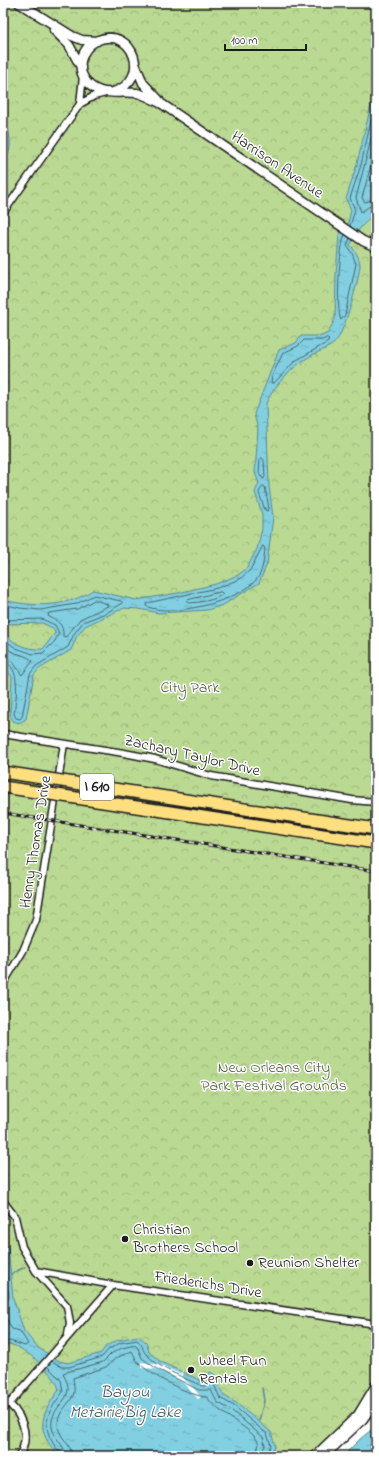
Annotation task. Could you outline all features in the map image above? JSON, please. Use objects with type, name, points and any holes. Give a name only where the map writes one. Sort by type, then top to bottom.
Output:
[{"type":"highway","name":"I 610","points":[[3,772],[376,829]]},
{"type":"highway","name":"I 610","points":[[3,787],[376,843]]},
{"type":"street","name":"Harrison Avenue","points":[[19,3],[72,36],[82,40],[111,38],[124,43],[132,53],[143,83],[162,104]]},
{"type":"street","name":"Harrison Avenue","points":[[37,15],[63,39],[81,67],[83,76],[92,87],[110,92],[137,93],[162,104],[339,225],[363,241],[376,247]]},
{"type":"street","points":[[81,67],[83,54],[97,40]]},
{"type":"street","points":[[3,213],[80,104],[94,96],[110,92],[129,83],[133,78],[136,66]]},
{"type":"street","points":[[80,104],[83,76]]},
{"type":"street","name":"Zachary Taylor Drive","points":[[3,734],[155,759],[211,776],[376,802]]},
{"type":"street","name":"Henry Thomas Drive","points":[[3,984],[23,951],[36,920],[64,744]]},
{"type":"street","points":[[3,1201],[15,1217],[22,1247],[36,1271],[66,1306],[70,1323],[68,1334]]},
{"type":"street","name":"Friederichs Drive","points":[[36,1271],[113,1285],[376,1324]]},
{"type":"street","points":[[10,1403],[68,1334],[113,1285]]},
{"type":"street","points":[[315,1456],[358,1415],[376,1385]]},
{"type":"street","points":[[3,1399],[10,1403],[19,1415],[24,1430],[23,1446],[19,1456]]},
{"type":"street","points":[[324,1456],[363,1419],[376,1401]]},
{"type":"green space","name":"City Park","points":[[3,3],[376,3],[376,1374],[372,1386],[358,1406],[314,1450],[310,1456],[3,1456]]},
{"type":"water","points":[[376,84],[376,212],[360,228],[350,245],[354,249],[360,264],[358,280],[348,315],[337,340],[326,349],[312,355],[291,370],[280,382],[266,403],[269,486],[273,517],[267,564],[259,583],[223,605],[207,610],[159,613],[124,608],[85,626],[77,636],[71,650],[39,669],[34,675],[26,719],[19,723],[13,721],[10,715],[12,677],[3,665],[3,635],[8,636],[24,647],[43,649],[55,633],[53,628],[42,623],[3,624],[3,600],[38,605],[61,603],[83,596],[93,590],[136,600],[178,593],[216,584],[238,575],[247,568],[257,549],[262,529],[262,514],[255,492],[259,483],[255,473],[258,429],[254,414],[279,350],[296,343],[301,336],[322,336],[328,333],[335,319],[339,235],[348,223],[351,210],[346,199],[357,164]]},
{"type":"water","points":[[3,115],[8,129],[10,147],[3,167]]},
{"type":"water","name":"Bayou Metairie;Big Lake","points":[[3,1243],[8,1247],[13,1298],[24,1331],[37,1347],[59,1361],[68,1363],[101,1353],[106,1346],[118,1340],[138,1336],[146,1342],[149,1352],[161,1362],[204,1382],[210,1372],[214,1374],[223,1395],[236,1403],[271,1432],[275,1446],[269,1456],[59,1456],[51,1447],[43,1431],[44,1415],[59,1390],[57,1384],[53,1377],[39,1362],[23,1350],[9,1344],[3,1348]]},
{"type":"water","points":[[376,1426],[376,1456],[343,1456],[360,1439]]},
{"type":"pier","points":[[141,1362],[161,1365],[180,1374],[183,1370],[184,1371],[181,1377],[190,1384],[201,1397],[198,1399],[183,1383],[172,1376],[155,1369],[141,1368]]},
{"type":"waterway","points":[[11,1274],[25,1267]]},
{"type":"waterway","points":[[259,1421],[264,1401],[262,1388]]},
{"type":"railway","points":[[3,813],[376,871]]},
{"type":"place","name":"Christian Brothers School","points":[[125,1239]]},
{"type":"place","name":"Reunion Shelter","points":[[250,1263]]},
{"type":"place","name":"Wheel Fun Rentals","points":[[191,1370]]},
{"type":"park label","name":"New Orleans City Park Festival Grounds","points":[[274,1077]]}]
